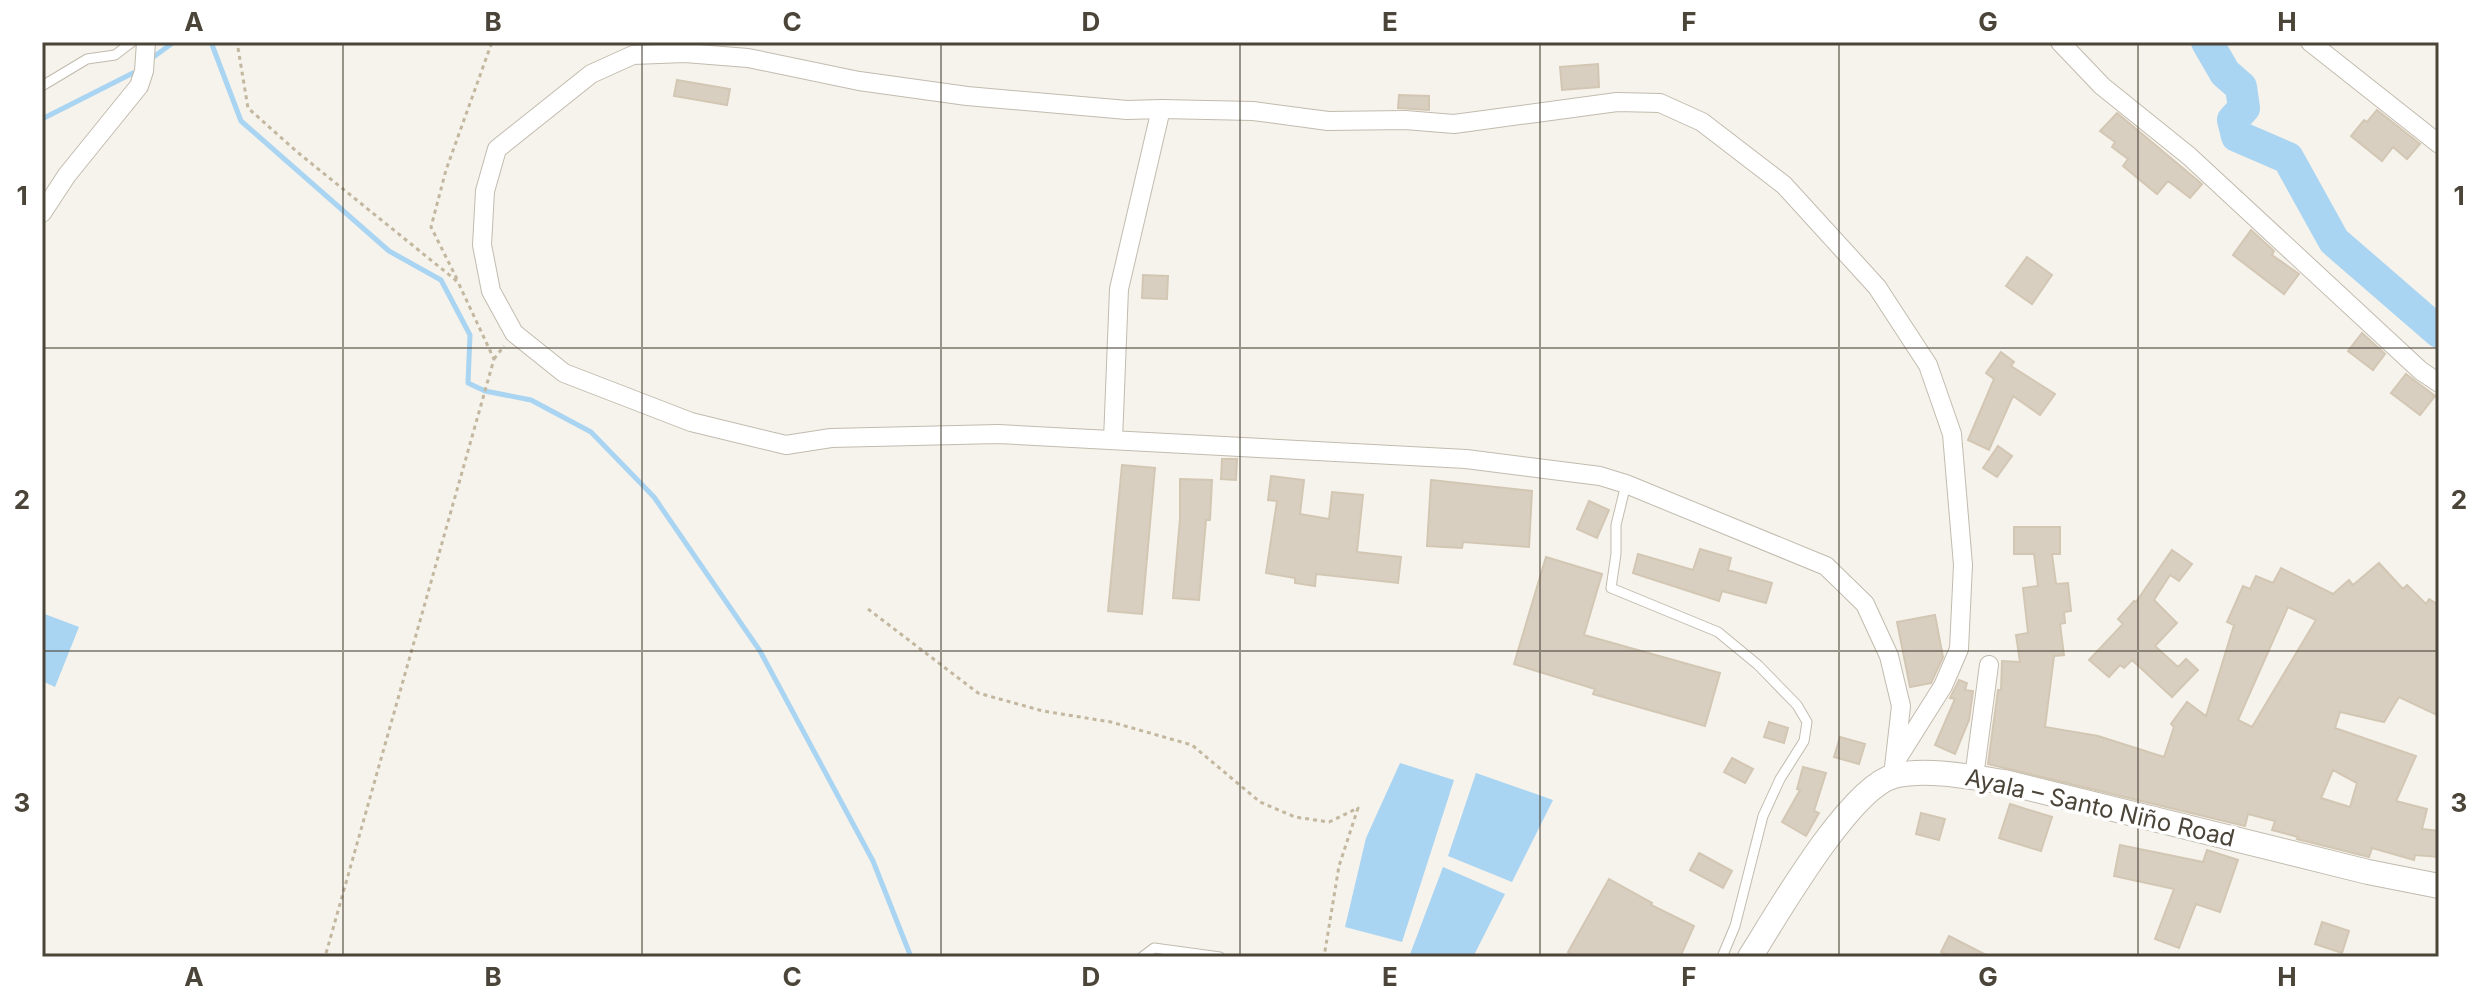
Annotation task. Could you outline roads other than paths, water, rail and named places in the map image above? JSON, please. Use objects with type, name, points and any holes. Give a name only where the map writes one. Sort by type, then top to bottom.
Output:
[{"type":"street","points":[[42,213],[67,175],[139,86],[144,71],[146,42]]},
{"type":"street","points":[[2060,42],[2102,86],[2189,156],[2421,371],[2439,383]]},
{"type":"street","points":[[2310,42],[2439,144]]},
{"type":"street","points":[[1750,957],[1791,891],[1850,811],[1895,769],[1943,686],[1959,649],[1963,565],[1952,434],[1928,365],[1877,287],[1784,185],[1702,122],[1660,103],[1617,102],[1454,124],[1405,120],[1328,121],[1253,111],[1127,110],[967,96],[859,81],[748,58],[685,53],[633,55],[591,74],[497,149],[485,191],[482,245],[491,291],[514,333],[564,373],[635,403],[691,422],[786,445],[831,438],[998,434],[1466,459],[1600,476],[1826,566],[1865,604],[1889,656],[1901,706],[1895,769]]},
{"type":"street","points":[[1113,440],[1119,289],[1161,109]]},
{"type":"street","points":[[1974,777],[1989,665]]},
{"type":"street","name":"Ayala – Santo Niño Road","points":[[1895,769],[2004,782],[2368,872],[2439,886]]},
{"type":"lane","points":[[42,86],[87,59],[115,55],[132,42]]},
{"type":"lane","points":[[1626,484],[1616,525],[1611,588],[1718,632],[1758,665],[1797,705],[1807,722],[1804,741],[1780,779],[1763,816],[1735,926],[1722,957]]},
{"type":"lane","points":[[1142,957],[1154,948],[1220,957]]},
{"type":"water","points":[[42,613],[79,627],[55,687],[42,681]]},
{"type":"water","points":[[1400,763],[1454,780],[1402,942],[1345,927],[1366,838]]},
{"type":"water","points":[[1476,773],[1553,800],[1512,882],[1448,856]]},
{"type":"water","points":[[1443,867],[1505,894],[1473,957],[1409,957]]},
{"type":"waterway","points":[[152,58],[174,42]]},
{"type":"waterway","points":[[211,42],[241,121],[389,251],[441,280],[470,335],[468,383],[485,391],[531,400],[591,432],[654,497],[760,651],[873,861],[911,957]]},
{"type":"waterway","points":[[2207,42],[2225,73],[2241,87],[2244,108],[2233,120],[2237,136],[2288,158],[2334,241],[2439,332]]},
{"type":"waterway","points":[[42,119],[133,73]]}]
